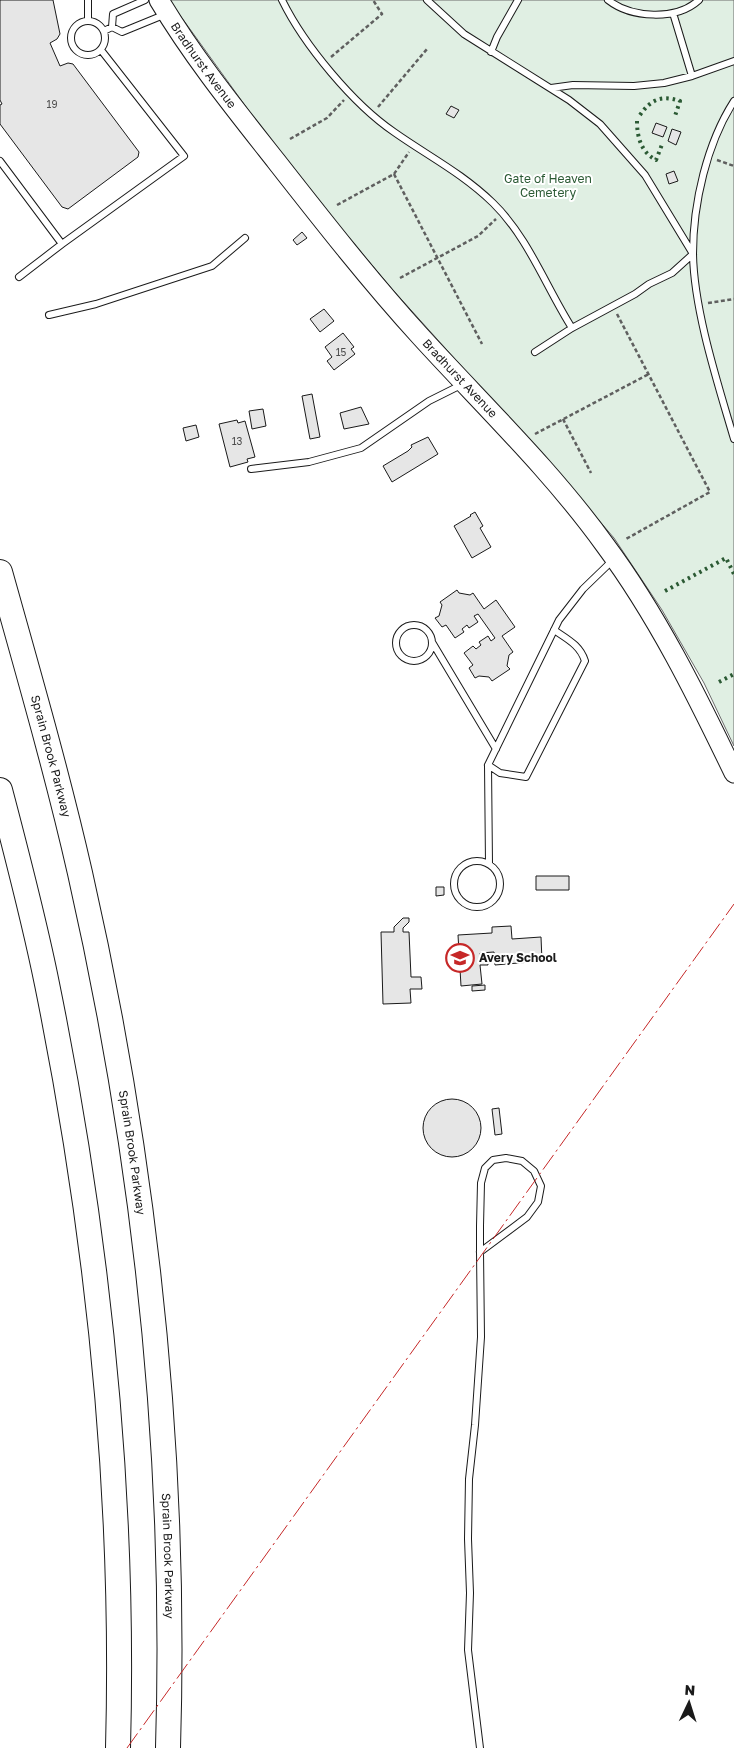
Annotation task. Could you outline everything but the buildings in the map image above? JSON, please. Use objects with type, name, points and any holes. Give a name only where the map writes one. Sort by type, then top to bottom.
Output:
[{"type":"highway","name":"Sprain Brook Parkway","points":[[0,572],[56,774],[80,875],[115,1044],[135,1174],[151,1309],[162,1446],[168,1585],[168,1748]]},
{"type":"highway","points":[[0,790],[32,916],[50,1002],[74,1133],[96,1285],[109,1427],[116,1536],[118,1748]]},
{"type":"main road","name":"Bradhurst Avenue","points":[[163,7],[230,103],[343,246],[414,330],[554,482],[614,558],[635,587],[664,636],[734,773]]},
{"type":"lane","points":[[88,0],[88,21]]},
{"type":"lane","points":[[112,27],[113,14],[145,0]]},
{"type":"lane","points":[[282,0],[298,28],[324,63],[351,94],[394,132],[462,176],[502,213],[521,240],[572,328]]},
{"type":"lane","points":[[427,0],[464,34],[551,88],[600,124],[645,175],[694,254]]},
{"type":"lane","points":[[491,52],[497,36],[518,0]]},
{"type":"lane","points":[[608,0],[629,11],[644,14],[673,13],[699,0]]},
{"type":"lane","points":[[104,30],[112,27],[122,32],[163,7]]},
{"type":"lane","points":[[673,13],[692,76]]},
{"type":"lane","points":[[88,21],[99,24],[104,30],[106,39],[97,54],[86,56],[75,50],[72,45],[71,40],[74,29],[83,22],[88,21]]},
{"type":"lane","points":[[19,276],[184,156],[101,50]]},
{"type":"lane","points":[[551,88],[573,85],[634,86],[664,83],[734,62]]},
{"type":"lane","points":[[734,101],[715,140],[701,184],[694,254],[699,304],[734,439]]},
{"type":"lane","points":[[0,161],[62,244]]},
{"type":"lane","points":[[49,315],[96,304],[212,266],[245,238]]},
{"type":"lane","points":[[534,352],[572,328],[672,273],[694,254]]},
{"type":"lane","points":[[251,469],[309,462],[361,448],[429,401],[464,384]]},
{"type":"lane","points":[[489,864],[482,861],[474,861],[460,868],[456,874],[454,889],[463,902],[470,906],[485,906],[496,897],[500,883],[495,869],[489,864],[488,765],[559,620],[583,589],[614,558]]},
{"type":"lane","points":[[432,642],[429,654],[419,661],[413,662],[402,657],[396,646],[397,635],[401,630],[411,625],[423,627],[428,631],[432,642],[496,749]]},
{"type":"lane","points":[[488,765],[500,773],[526,777],[585,661],[583,653],[576,644],[554,630]]},
{"type":"lane","points":[[480,1252],[527,1216],[538,1202],[541,1186],[534,1171],[522,1161],[506,1158],[493,1160],[485,1168],[481,1182],[480,1252],[481,1338],[469,1479],[468,1539],[470,1593],[468,1650],[480,1748]]},
{"type":"path","points":[[324,63],[382,14],[373,0]]},
{"type":"path","points":[[372,114],[427,49]]},
{"type":"path","points":[[290,139],[327,118],[351,94]]},
{"type":"path","points":[[336,205],[394,174],[414,144]]},
{"type":"path","points":[[709,158],[734,166]]},
{"type":"path","points":[[394,174],[482,344]]},
{"type":"path","points":[[400,278],[478,236],[502,213]]},
{"type":"path","points":[[699,304],[734,298]]},
{"type":"path","points":[[613,306],[710,492],[626,539]]},
{"type":"path","points":[[535,434],[649,374]]},
{"type":"path","points":[[563,419],[591,473]]},
{"type":"green space","name":"Gate of Heaven Cemetery","points":[[169,0],[734,0],[734,746],[704,683],[662,610],[614,538],[392,289],[288,165]]},
{"type":"hedge","points":[[640,115],[648,105],[657,100],[668,98],[680,101],[675,116]]},
{"type":"hedge","points":[[637,121],[638,133],[643,148],[656,160],[663,142]]},
{"type":"hedge","points":[[665,591],[726,558],[734,574]]},
{"type":"hedge","points":[[719,682],[734,674]]},
{"type":"power","points":[[127,1748],[734,904]]},
{"type":"place","name":"Avery School","points":[[460,958]]}]
